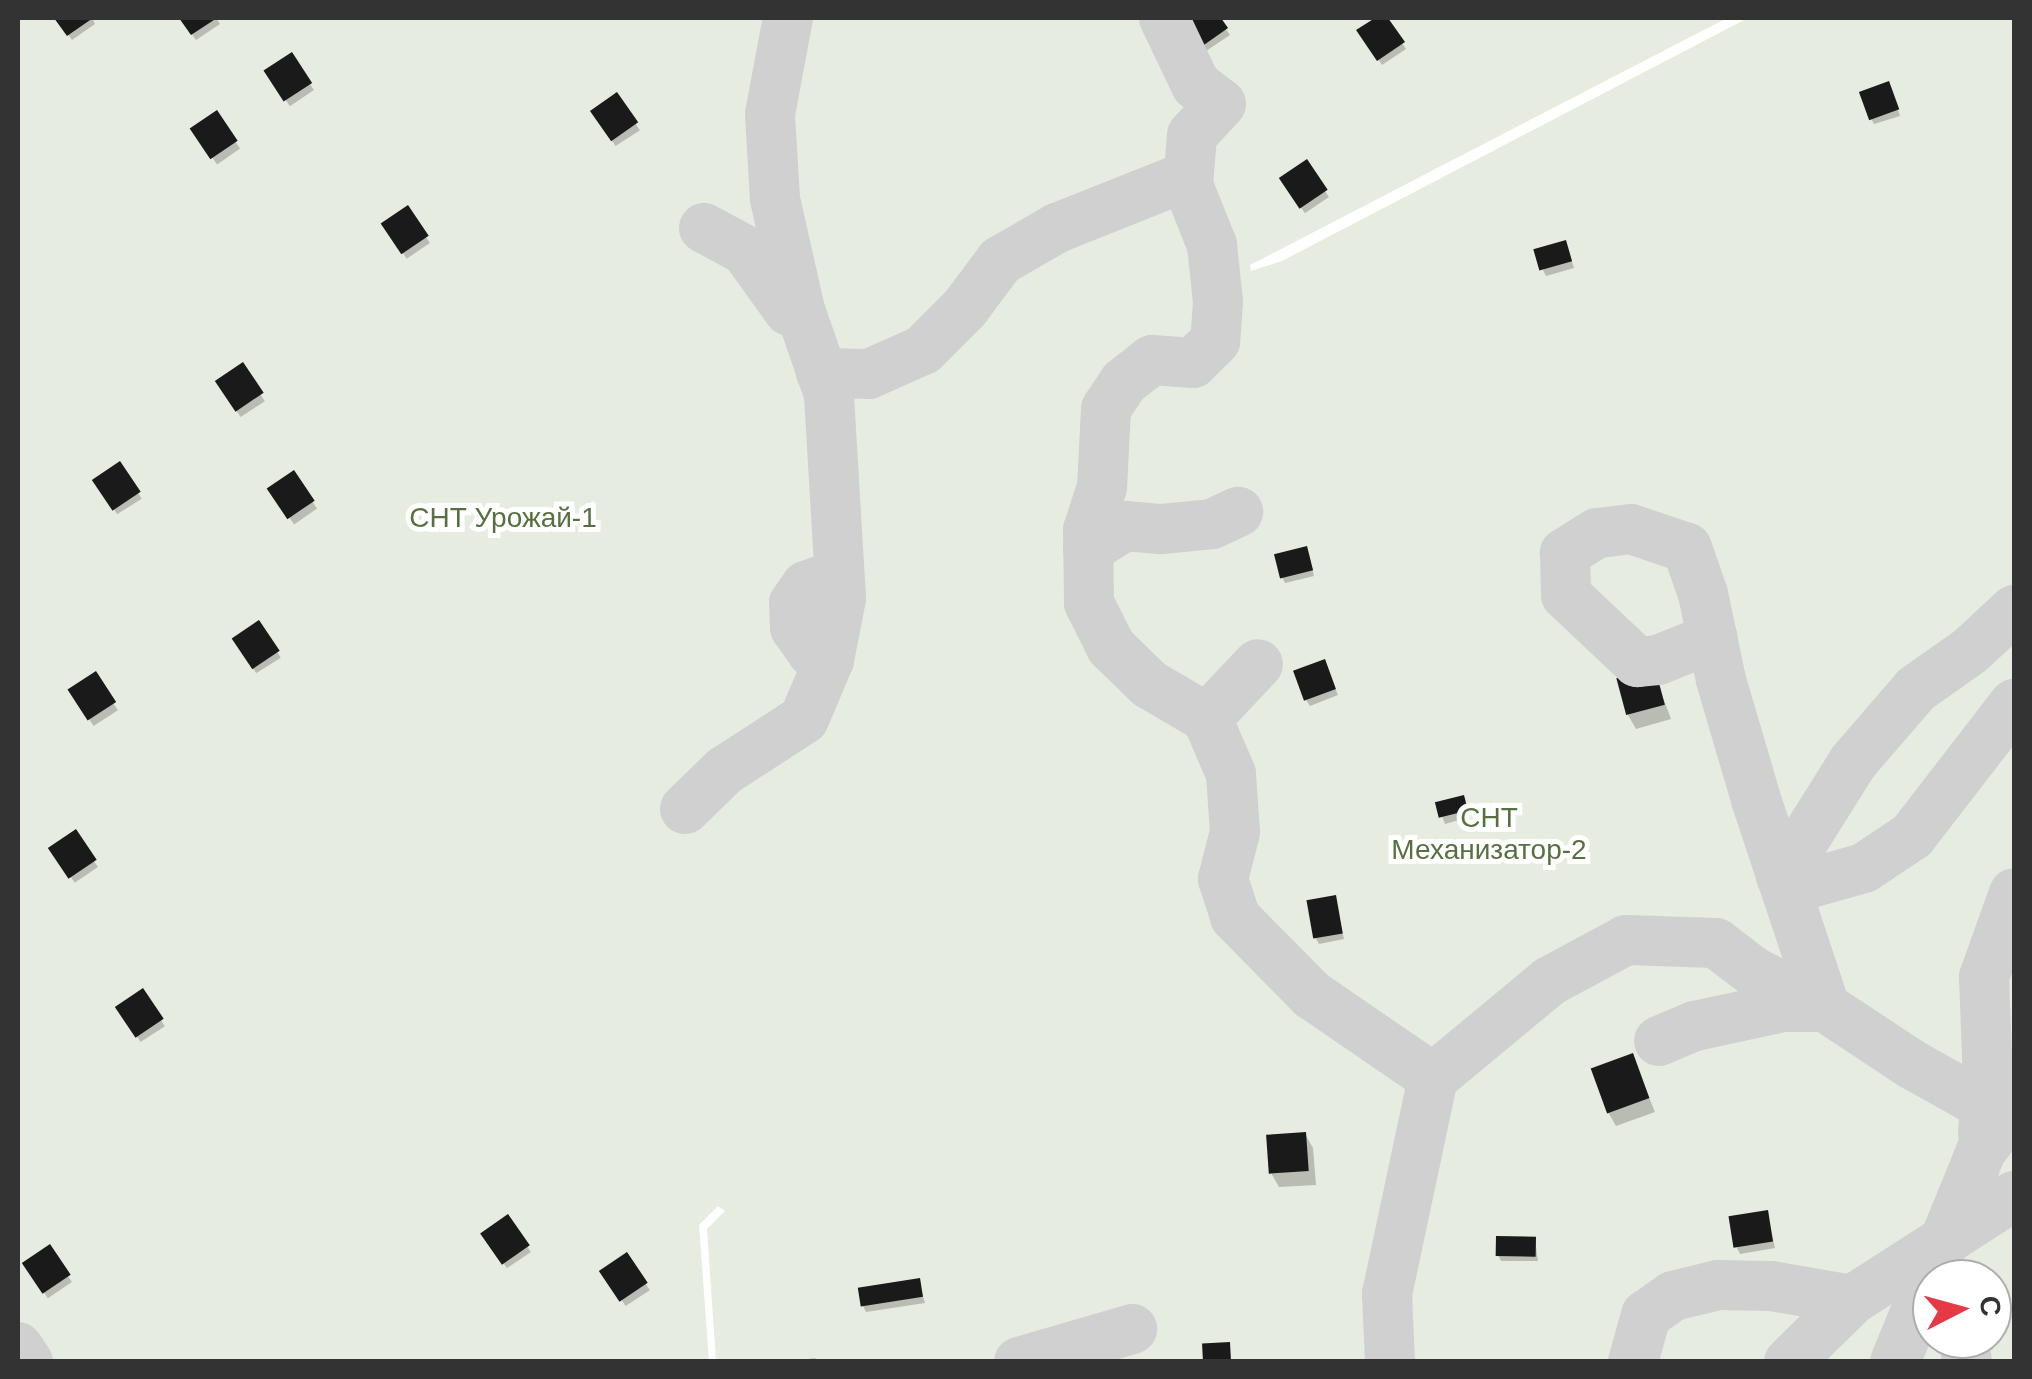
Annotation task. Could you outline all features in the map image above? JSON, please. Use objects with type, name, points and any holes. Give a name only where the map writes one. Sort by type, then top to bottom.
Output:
[{"type":"street","points":[[684,810],[724,771],[804,718],[829,660],[841,598],[828,394],[774,199],[770,114],[788,18]]},
{"type":"street","points":[[1164,18],[1196,85],[1221,104],[1192,136],[1188,176],[1212,244],[1218,302],[1215,341],[1192,364],[1152,360],[1124,382],[1106,409],[1102,487],[1088,530],[1089,603],[1110,647],[1148,684],[1207,718],[1231,774],[1235,832],[1223,879],[1235,918],[1312,995],[1433,1078]]},
{"type":"street","points":[[704,228],[726,236],[760,264],[817,358],[869,374],[923,350],[965,308],[1000,261],[1056,228],[1188,176]]},
{"type":"street","points":[[1088,549],[1125,526],[1162,529],[1212,524],[1238,512]]},
{"type":"street","points":[[1783,883],[1853,762],[1916,688],[1971,650],[2014,610]]},
{"type":"street","points":[[1712,638],[1783,883],[1825,1007]]},
{"type":"street","points":[[1207,718],[1258,664]]},
{"type":"street","points":[[1783,883],[1864,868],[1912,836],[2014,704]]},
{"type":"street","points":[[1948,1259],[1981,1151],[2007,1108],[1984,978],[2014,892]]},
{"type":"street","points":[[1390,1362],[1387,1294],[1433,1078],[1550,980],[1626,940],[1716,943],[1754,972],[1825,1007],[1913,1065],[2007,1108]]},
{"type":"street","points":[[1658,1041],[1696,1026],[1766,1010],[1825,1007]]},
{"type":"street","points":[[1949,1259],[2014,1196]]},
{"type":"street","points":[[1789,1362],[1852,1300],[1912,1275]]},
{"type":"street","points":[[1633,1362],[1646,1315],[1673,1296],[1718,1286],[1770,1286],[1852,1300]]},
{"type":"street","points":[[1019,1362],[1132,1329]]},
{"type":"street","points":[[1895,1362],[1912,1329]]},
{"type":"street","points":[[18,1346],[28,1362]]},
{"type":"green space","points":[[18,18],[1727,18],[1250,265],[1251,271],[1282,261],[1748,18],[2014,18],[2014,1361],[716,1361],[707,1229],[725,1211],[718,1206],[699,1225],[709,1361],[18,1361]]},
{"type":"building","points":[[54,18],[93,18],[67,36]]},
{"type":"building","points":[[179,18],[217,18],[191,35]]},
{"type":"building","points":[[1181,18],[1221,18],[1228,28],[1201,47]]},
{"type":"building","points":[[1375,18],[1388,18],[1405,42],[1377,61],[1356,30]]},
{"type":"building","points":[[292,52],[312,83],[284,102],[263,71]]},
{"type":"building","points":[[1889,81],[1899,109],[1869,120],[1859,92]]},
{"type":"building","points":[[617,92],[638,122],[611,141],[590,111]]},
{"type":"building","points":[[217,110],[238,141],[210,159],[190,128]]},
{"type":"building","points":[[1307,159],[1328,190],[1300,209],[1279,178]]},
{"type":"building","points":[[408,205],[429,236],[401,254],[381,223]]},
{"type":"building","points":[[1566,240],[1572,261],[1539,271],[1533,249]]},
{"type":"building","points":[[243,362],[264,393],[236,412],[215,381]]},
{"type":"building","points":[[120,461],[141,492],[113,511],[92,480]]},
{"type":"building","points":[[294,470],[315,501],[287,519],[267,488]]},
{"type":"building","points":[[1307,546],[1313,570],[1280,578],[1274,554]]},
{"type":"building","points":[[259,620],[280,651],[252,669],[232,638]]},
{"type":"building","points":[[1325,659],[1336,689],[1304,701],[1293,671]]},
{"type":"building","points":[[1655,668],[1665,705],[1626,715],[1616,678]]},
{"type":"building","points":[[96,671],[116,702],[88,721],[67,690]]},
{"type":"building","points":[[1464,795],[1468,811],[1439,818],[1435,802]]},
{"type":"building","points":[[76,829],[97,860],[69,879],[48,848]]},
{"type":"building","points":[[1336,895],[1343,933],[1313,939],[1306,900]]},
{"type":"building","points":[[143,988],[164,1019],[136,1038],[115,1007]]},
{"type":"building","points":[[1633,1053],[1649,1098],[1607,1113],[1591,1068]]},
{"type":"building","points":[[1306,1132],[1309,1171],[1269,1174],[1266,1135]]},
{"type":"building","points":[[1768,1210],[1773,1242],[1733,1248],[1728,1216]]},
{"type":"building","points":[[508,1214],[530,1245],[502,1265],[480,1234]]},
{"type":"building","points":[[1496,1236],[1536,1237],[1536,1257],[1496,1256]]},
{"type":"building","points":[[50,1244],[71,1275],[43,1294],[22,1263]]},
{"type":"building","points":[[627,1252],[648,1283],[620,1302],[599,1271]]},
{"type":"building","points":[[920,1278],[923,1297],[861,1307],[858,1288]]},
{"type":"building","points":[[1230,1342],[1231,1362],[1203,1362],[1202,1343]]},
{"type":"park label","name":"СНТ Урожай-1","points":[[503,518]]},
{"type":"park label","name":"СНТ Механизатор-2","points":[[1489,834]]}]
